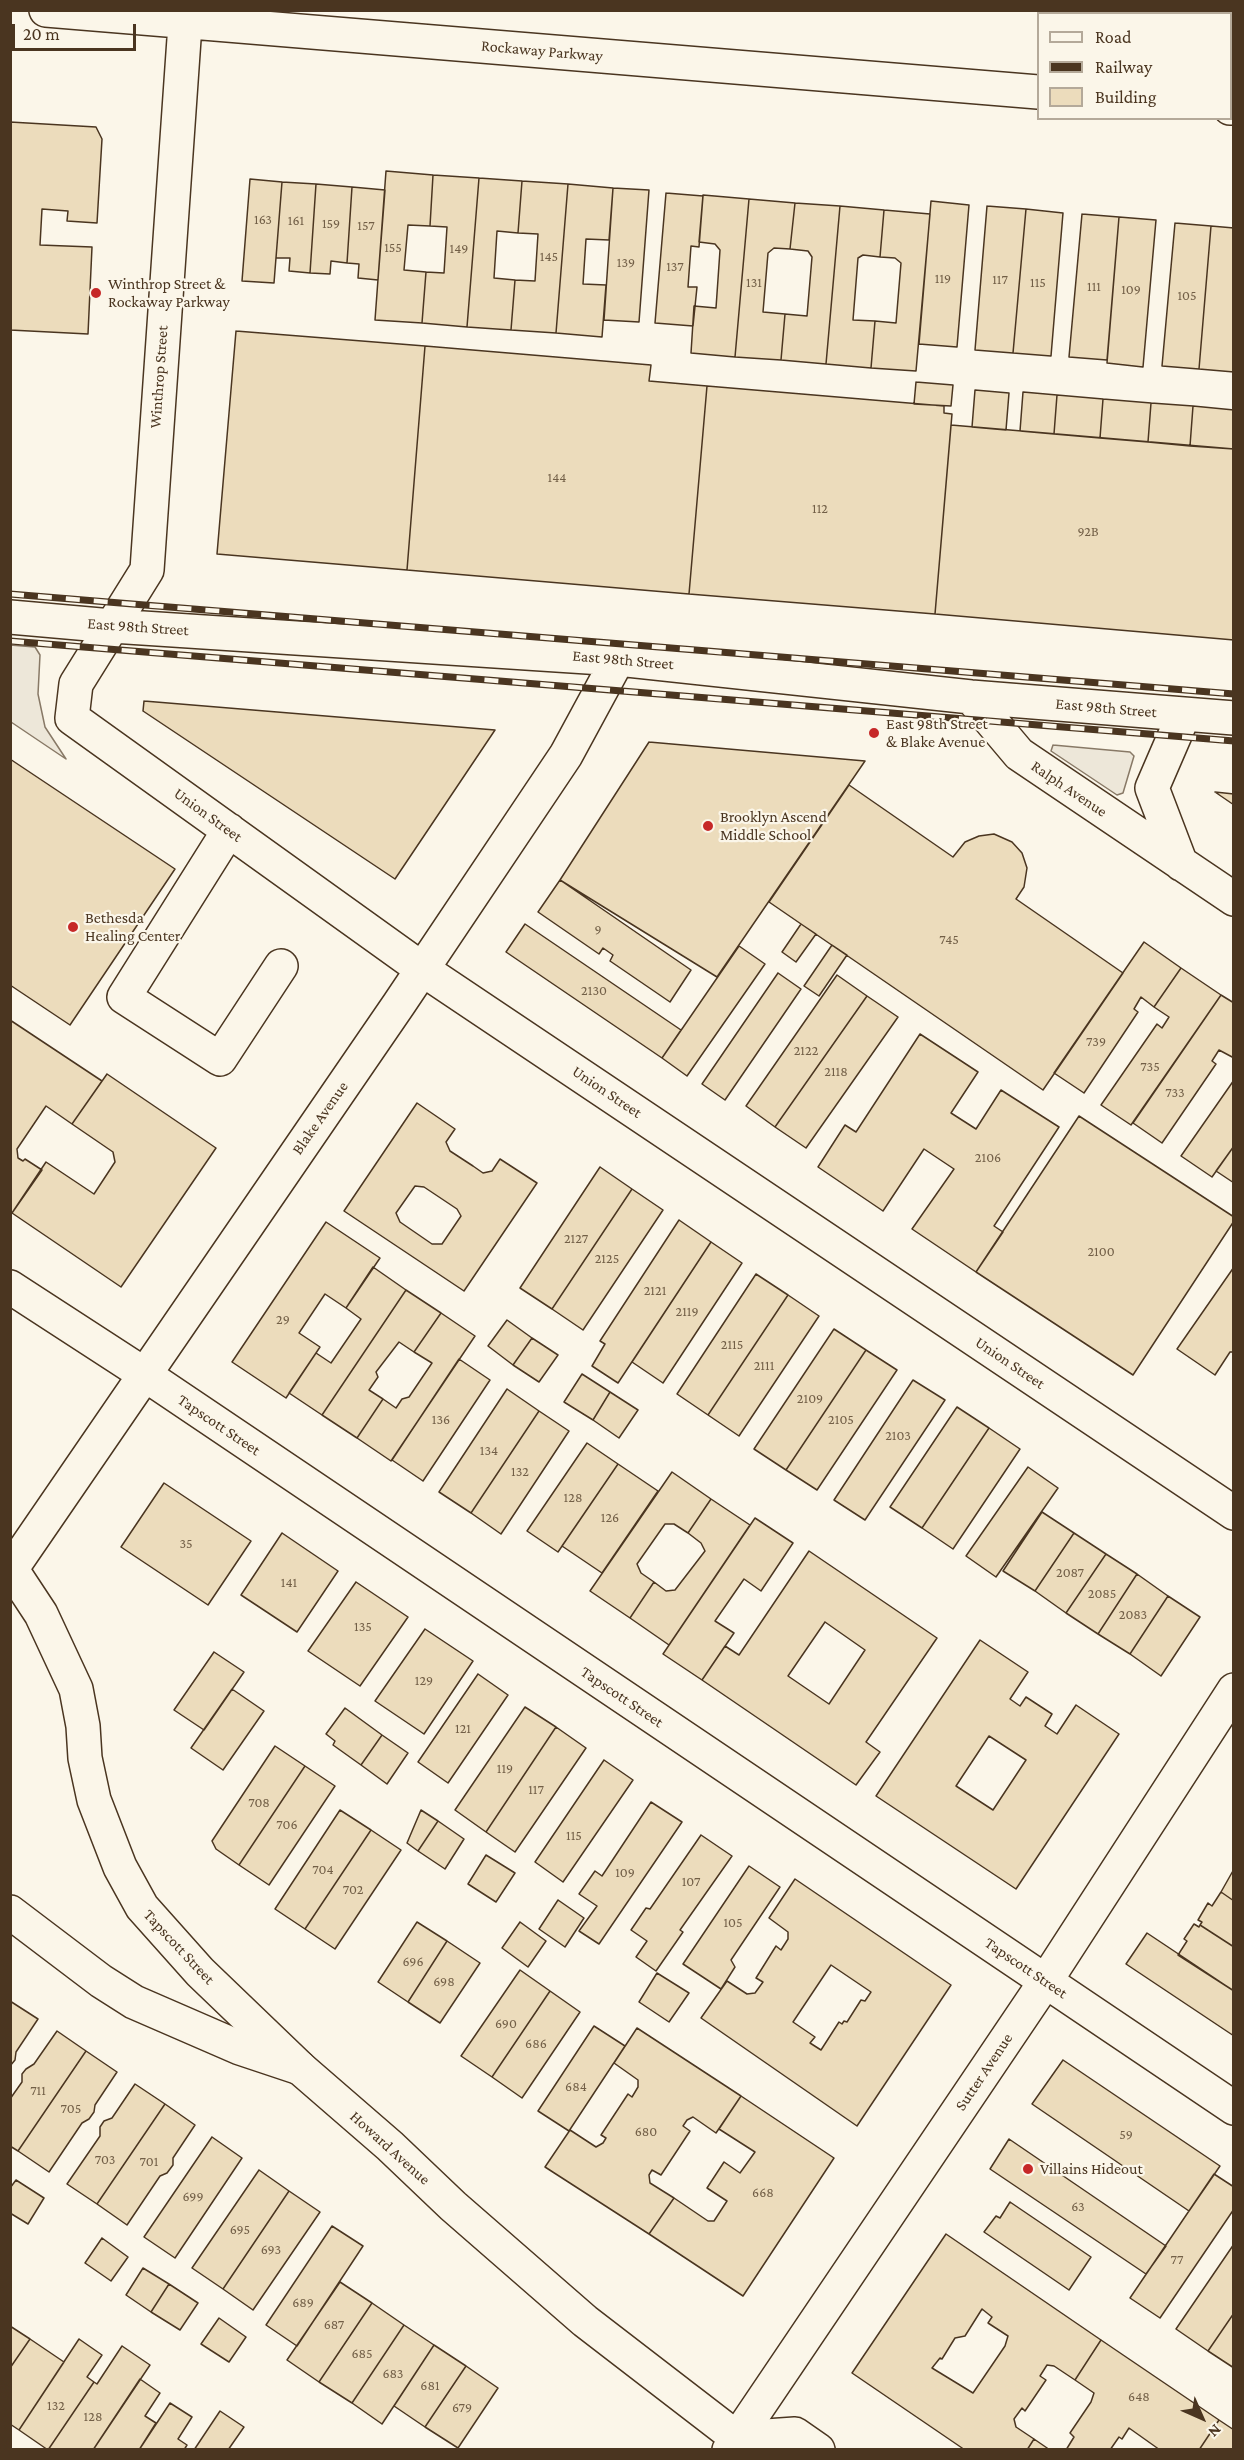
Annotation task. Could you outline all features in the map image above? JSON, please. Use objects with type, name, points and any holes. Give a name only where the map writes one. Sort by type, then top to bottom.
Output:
[{"type":"street","name":"Rockaway Parkway","points":[[46,10],[186,16],[1037,92]]},
{"type":"street","name":"Winthrop Street","points":[[112,626],[147,570],[186,16]]},
{"type":"street","name":"East 98th Street","points":[[10,617],[112,626],[618,659],[971,697],[1233,718]]},
{"type":"street","name":"Union Street","points":[[112,626],[76,684],[72,718],[422,969],[1233,1513]]},
{"type":"street","name":"Blake Avenue","points":[[11,1569],[566,755],[618,659]]},
{"type":"street","name":"Ralph Avenue","points":[[971,697],[1019,754],[1233,899]]},
{"type":"street","points":[[1181,864],[1152,788],[1184,714]]},
{"type":"street","points":[[229,831],[124,997],[220,1059],[281,966]]},
{"type":"street","name":"Tapscott Street","points":[[10,1287],[144,1374],[1233,2108]]},
{"type":"street","name":"Tapscott Street","points":[[11,1569],[41,1614],[76,1689],[83,1726],[85,1758],[94,1800],[120,1867],[142,1907],[200,1972],[300,2068]]},
{"type":"street","name":"Sutter Avenue","points":[[735,2446],[1045,1982],[1233,1690]]},
{"type":"street","name":"Howard Avenue","points":[[10,1912],[101,1981],[134,2002],[240,2048],[300,2068],[585,2321],[735,2446]]},
{"type":"street","points":[[735,2446],[795,2434],[818,2450]]},
{"type":"shaded area","points":[[10,645],[35,647],[40,655],[38,694],[45,727],[66,759],[11,722]]},
{"type":"shaded area","points":[[1053,745],[1130,752],[1134,756],[1123,793],[1117,795],[1051,751]]},
{"type":"building","points":[[10,122],[96,127],[102,139],[97,223],[67,221],[68,211],[42,209],[40,245],[92,247],[88,334],[10,330]]},
{"type":"building","points":[[386,171],[433,175],[430,226],[408,225],[404,270],[426,272],[422,323],[375,320]]},
{"type":"building","points":[[433,175],[479,178],[467,327],[422,323],[426,272],[444,273],[447,227],[430,226]]},
{"type":"building","points":[[479,178],[522,181],[518,233],[497,231],[494,278],[515,280],[511,330],[467,327]]},
{"type":"building","points":[[250,179],[282,182],[274,283],[242,281]]},
{"type":"building","points":[[522,181],[568,184],[556,333],[511,330],[515,280],[535,281],[538,234],[518,233]]},
{"type":"building","points":[[282,182],[316,184],[310,273],[289,271],[290,258],[276,258]]},
{"type":"building","points":[[316,184],[352,187],[347,263],[331,261],[330,274],[310,273]]},
{"type":"building","points":[[568,184],[613,188],[609,240],[586,239],[583,284],[606,285],[602,337],[556,333]]},
{"type":"building","points":[[352,187],[385,190],[378,280],[358,278],[359,264],[347,263]]},
{"type":"building","points":[[613,188],[649,190],[639,322],[604,320]]},
{"type":"building","points":[[666,193],[703,196],[699,247],[691,246],[688,287],[697,287],[693,326],[655,323]]},
{"type":"building","points":[[703,195],[749,199],[735,357],[691,353],[694,306],[716,308],[720,250],[715,244],[699,242]]},
{"type":"building","points":[[749,199],[795,203],[790,249],[774,248],[768,253],[763,312],[785,314],[781,360],[735,357]]},
{"type":"building","points":[[931,201],[969,205],[957,347],[919,344]]},
{"type":"building","points":[[795,203],[840,206],[826,364],[781,360],[785,314],[807,316],[812,257],[808,251],[790,249]]},
{"type":"building","points":[[840,206],[884,210],[880,257],[863,255],[858,258],[853,320],[875,321],[871,368],[826,364]]},
{"type":"building","points":[[987,206],[1026,209],[1013,353],[975,350]]},
{"type":"building","points":[[1026,209],[1063,213],[1051,356],[1013,353]]},
{"type":"building","points":[[884,210],[930,214],[916,371],[871,368],[875,321],[896,323],[901,263],[895,258],[880,257]]},
{"type":"building","points":[[1082,214],[1119,217],[1107,360],[1069,357]]},
{"type":"building","points":[[1119,217],[1156,220],[1143,367],[1107,363]]},
{"type":"building","points":[[1175,223],[1211,226],[1199,369],[1162,366]]},
{"type":"building","points":[[1211,226],[1234,228],[1234,372],[1199,369]]},
{"type":"building","points":[[236,331],[425,346],[407,570],[217,554]]},
{"type":"building","points":[[425,346],[651,365],[649,381],[707,386],[689,594],[407,570]]},
{"type":"building","points":[[916,382],[953,385],[951,406],[914,404]]},
{"type":"building","points":[[707,386],[944,406],[944,413],[952,414],[935,614],[689,594]]},
{"type":"building","points":[[975,390],[1009,393],[1006,430],[972,427]]},
{"type":"building","points":[[1023,392],[1057,395],[1054,434],[1020,431]]},
{"type":"building","points":[[1057,395],[1103,399],[1100,438],[1054,434]]},
{"type":"building","points":[[1103,399],[1151,403],[1148,442],[1100,438]]},
{"type":"building","points":[[1151,403],[1193,406],[1190,446],[1148,442]]},
{"type":"building","points":[[1193,406],[1234,410],[1234,449],[1190,446]]},
{"type":"building","points":[[951,425],[1234,449],[1234,640],[935,614]]},
{"type":"building","points":[[144,701],[495,730],[395,879],[143,711]]},
{"type":"building","name":"Brooklyn Ascend Middle School","points":[[649,742],[865,761],[717,977],[560,880]]},
{"type":"building","name":"Bethesda Healing Center","points":[[10,759],[175,869],[70,1025],[10,985]]},
{"type":"building","points":[[849,785],[953,857],[965,842],[979,836],[994,834],[1012,842],[1022,853],[1027,868],[1024,887],[1016,899],[1123,973],[1043,1090],[769,902]]},
{"type":"building","points":[[1215,792],[1234,794],[1234,805]]},
{"type":"building","points":[[560,880],[691,970],[670,1002],[610,961],[613,955],[603,948],[599,954],[538,912]]},
{"type":"building","points":[[525,924],[681,1030],[662,1058],[506,952]]},
{"type":"building","points":[[801,924],[816,934],[796,962],[782,952]]},
{"type":"building","points":[[1144,942],[1181,968],[1154,1007],[1141,997],[1134,1009],[1138,1012],[1084,1093],[1054,1073]]},
{"type":"building","points":[[832,945],[847,955],[819,996],[804,986]]},
{"type":"building","points":[[739,946],[765,964],[687,1076],[662,1058]]},
{"type":"building","points":[[1181,968],[1221,995],[1131,1125],[1101,1105],[1157,1024],[1162,1028],[1169,1017],[1154,1007]]},
{"type":"building","points":[[778,973],[801,989],[725,1100],[702,1084]]},
{"type":"building","points":[[837,975],[867,996],[775,1127],[746,1106]]},
{"type":"building","points":[[1221,995],[1234,1003],[1234,1058],[1219,1050],[1212,1061],[1216,1064],[1162,1143],[1133,1123]]},
{"type":"building","points":[[867,996],[898,1017],[806,1148],[775,1127]]},
{"type":"building","points":[[10,1020],[102,1081],[72,1124],[46,1106],[17,1149],[18,1158],[23,1161],[25,1159],[42,1170],[12,1213],[10,1212]]},
{"type":"building","points":[[920,1034],[978,1072],[951,1113],[976,1129],[1001,1090],[1059,1127],[994,1226],[1003,1232],[976,1272],[912,1229],[954,1169],[924,1149],[883,1211],[818,1167],[845,1125],[856,1132]]},
{"type":"building","points":[[107,1074],[216,1148],[121,1287],[12,1213],[46,1162],[94,1194],[115,1162],[113,1152],[72,1124]]},
{"type":"building","points":[[1234,1080],[1234,1146],[1212,1177],[1181,1156]]},
{"type":"building","points":[[417,1103],[455,1129],[446,1142],[450,1151],[483,1173],[492,1171],[500,1159],[537,1183],[464,1291],[344,1211]],"holes":[[[415,1186],[424,1187],[457,1209],[461,1216],[442,1244],[432,1244],[400,1222],[396,1213]]]},
{"type":"building","points":[[1079,1116],[1234,1217],[1234,1221],[1133,1375],[976,1272]]},
{"type":"building","points":[[1234,1146],[1234,1183],[1216,1171]]},
{"type":"building","points":[[600,1167],[632,1189],[552,1309],[520,1288]]},
{"type":"building","points":[[632,1189],[663,1210],[583,1330],[552,1309]]},
{"type":"building","points":[[679,1220],[711,1242],[618,1383],[592,1366],[605,1344],[600,1341]]},
{"type":"building","points":[[326,1222],[380,1258],[346,1308],[325,1294],[299,1333],[320,1347],[286,1398],[232,1362]]},
{"type":"building","points":[[711,1242],[742,1263],[663,1383],[632,1362]]},
{"type":"building","points":[[373,1267],[406,1290],[322,1415],[289,1393],[316,1353],[331,1363],[361,1319],[346,1308]]},
{"type":"building","points":[[1234,1267],[1234,1352],[1230,1352],[1215,1375],[1177,1349]]},
{"type":"building","points":[[756,1274],[788,1295],[708,1415],[677,1394]]},
{"type":"building","points":[[406,1290],[441,1313],[414,1352],[399,1342],[376,1372],[378,1377],[369,1390],[383,1399],[357,1438],[322,1415]]},
{"type":"building","points":[[788,1295],[819,1316],[739,1436],[708,1415]]},
{"type":"building","points":[[441,1313],[475,1336],[391,1461],[357,1438],[383,1399],[396,1408],[402,1399],[409,1397],[432,1363],[414,1352]]},
{"type":"building","points":[[507,1320],[532,1338],[513,1365],[488,1346]]},
{"type":"building","points":[[834,1329],[866,1350],[786,1470],[754,1449]]},
{"type":"building","points":[[532,1338],[558,1355],[539,1382],[513,1365]]},
{"type":"building","points":[[866,1350],[897,1370],[817,1490],[786,1470]]},
{"type":"building","points":[[459,1359],[490,1380],[423,1481],[392,1460]]},
{"type":"building","points":[[582,1374],[610,1392],[593,1420],[564,1402]]},
{"type":"building","points":[[913,1380],[945,1400],[865,1520],[834,1500]]},
{"type":"building","points":[[507,1389],[539,1411],[471,1513],[439,1492]]},
{"type":"building","points":[[610,1392],[638,1410],[619,1438],[593,1420]]},
{"type":"building","points":[[957,1407],[989,1428],[922,1528],[890,1507]]},
{"type":"building","points":[[539,1411],[569,1431],[501,1534],[471,1513]]},
{"type":"building","points":[[989,1428],[1020,1449],[953,1549],[922,1528]]},
{"type":"building","points":[[587,1443],[618,1464],[558,1552],[527,1531]]},
{"type":"building","points":[[618,1464],[658,1491],[602,1573],[562,1546]]},
{"type":"building","points":[[1028,1467],[1058,1488],[996,1577],[966,1556]]},
{"type":"building","points":[[672,1472],[711,1499],[688,1533],[674,1524],[665,1524],[637,1564],[641,1573],[654,1582],[630,1618],[590,1591]]},
{"type":"building","points":[[164,1483],[251,1541],[208,1605],[121,1547]]},
{"type":"building","points":[[711,1499],[750,1525],[669,1645],[630,1618],[654,1582],[666,1591],[675,1590],[705,1551],[701,1543],[688,1533]]},
{"type":"building","points":[[1042,1512],[1074,1533],[1035,1591],[1003,1571]]},
{"type":"building","points":[[755,1518],[793,1543],[761,1591],[744,1579],[715,1621],[734,1633],[702,1680],[663,1654]]},
{"type":"building","points":[[282,1533],[338,1571],[297,1632],[241,1595]]},
{"type":"building","points":[[1074,1533],[1106,1554],[1066,1613],[1035,1591]]},
{"type":"building","points":[[809,1551],[937,1638],[866,1742],[880,1752],[856,1785],[702,1680],[725,1646],[739,1655]],"holes":[[[825,1622],[865,1650],[829,1704],[788,1676]]]},
{"type":"building","points":[[1106,1554],[1137,1574],[1098,1634],[1066,1613]]},
{"type":"building","points":[[1137,1574],[1168,1596],[1130,1654],[1098,1634]]},
{"type":"building","points":[[356,1582],[408,1617],[360,1686],[308,1651]]},
{"type":"building","points":[[1168,1596],[1200,1617],[1161,1676],[1130,1654]]},
{"type":"building","points":[[425,1629],[473,1661],[424,1734],[375,1701]]},
{"type":"building","points":[[980,1640],[1028,1672],[1010,1699],[1020,1706],[1026,1697],[1052,1714],[1045,1726],[1057,1734],[1076,1705],[1119,1734],[1016,1889],[876,1796]],"holes":[[[989,1736],[1026,1760],[993,1810],[956,1786]]]},
{"type":"building","points":[[214,1652],[244,1672],[204,1730],[174,1710]]},
{"type":"building","points":[[478,1674],[508,1695],[448,1783],[418,1762]]},
{"type":"building","points":[[232,1689],[264,1711],[223,1770],[191,1748]]},
{"type":"building","points":[[525,1707],[556,1727],[486,1832],[455,1810]]},
{"type":"building","points":[[345,1708],[382,1735],[361,1765],[333,1745],[335,1741],[326,1734]]},
{"type":"building","points":[[556,1727],[586,1748],[515,1852],[486,1832]]},
{"type":"building","points":[[382,1735],[408,1753],[387,1784],[361,1765]]},
{"type":"building","points":[[275,1746],[305,1766],[239,1865],[216,1849],[212,1841]]},
{"type":"building","points":[[604,1760],[633,1780],[563,1882],[535,1862]]},
{"type":"building","points":[[305,1766],[335,1786],[269,1885],[239,1865]]},
{"type":"building","points":[[651,1802],[682,1822],[599,1944],[579,1931],[597,1906],[579,1894],[595,1871],[602,1876]]},
{"type":"building","points":[[340,1810],[371,1830],[305,1929],[275,1909]]},
{"type":"building","points":[[421,1810],[438,1821],[418,1851],[407,1843]]},
{"type":"building","points":[[438,1821],[464,1839],[445,1869],[418,1851]]},
{"type":"building","points":[[371,1830],[401,1850],[335,1949],[305,1929]]},
{"type":"building","points":[[701,1835],[732,1856],[680,1930],[683,1932],[656,1971],[636,1957],[647,1941],[631,1930],[646,1908],[650,1909]]},
{"type":"building","points":[[486,1855],[515,1873],[496,1902],[468,1884]]},
{"type":"building","points":[[749,1866],[780,1887],[731,1960],[735,1967],[721,1989],[683,1964]]},
{"type":"building","points":[[1234,1869],[1234,1901],[1221,1892]]},
{"type":"building","points":[[795,1879],[951,1985],[857,2126],[701,2018],[727,1981],[747,1994],[755,1993],[763,1982],[756,1978],[776,1946],[781,1950],[788,1939],[788,1932],[769,1918]],"holes":[[[831,1965],[871,1992],[865,2001],[861,2000],[847,2022],[844,2021],[842,2024],[839,2022],[821,2050],[810,2043],[815,2037],[793,2022]]]},
{"type":"building","points":[[1221,1892],[1234,1901],[1234,1947],[1200,1925],[1202,1922],[1198,1920],[1208,1903],[1212,1906]]},
{"type":"building","points":[[558,1900],[584,1918],[565,1947],[539,1929]]},
{"type":"building","points":[[417,1922],[447,1941],[408,2002],[378,1982]]},
{"type":"building","points":[[520,1922],[546,1941],[528,1967],[502,1948]]},
{"type":"building","points":[[1194,1924],[1199,1927],[1200,1925],[1234,1947],[1234,1991],[1178,1955],[1187,1941],[1184,1939]]},
{"type":"building","points":[[1147,1933],[1234,1991],[1234,2036],[1126,1964]]},
{"type":"building","points":[[447,1941],[480,1963],[440,2023],[408,2002]]},
{"type":"building","points":[[520,1970],[550,1991],[492,2077],[461,2056]]},
{"type":"building","points":[[657,1973],[689,1993],[669,2022],[639,2002]]},
{"type":"building","points":[[550,1991],[580,2012],[522,2098],[492,2077]]},
{"type":"building","points":[[10,2001],[38,2019],[16,2052],[15,2060],[10,2066]]},
{"type":"building","points":[[594,2026],[625,2046],[569,2131],[538,2111]]},
{"type":"building","points":[[637,2028],[741,2096],[716,2133],[693,2117],[687,2120],[683,2126],[690,2131],[661,2175],[652,2170],[649,2175],[650,2183],[674,2198],[649,2234],[545,2167],[570,2130],[596,2147],[603,2143],[606,2138],[601,2135],[628,2094],[632,2097],[638,2087],[638,2080],[614,2063]]},
{"type":"building","points":[[57,2031],[86,2051],[18,2151],[10,2146],[10,2099],[22,2082],[22,2074],[34,2064]]},
{"type":"building","points":[[86,2051],[117,2072],[95,2105],[94,2112],[82,2123],[49,2172],[18,2151]]},
{"type":"building","points":[[1063,2060],[1220,2166],[1189,2211],[1032,2104]]},
{"type":"building","points":[[135,2084],[165,2104],[97,2204],[67,2184],[100,2136],[100,2127],[104,2121],[112,2118]]},
{"type":"building","points":[[741,2096],[834,2158],[743,2296],[649,2234],[674,2198],[708,2221],[714,2221],[727,2201],[707,2188],[724,2162],[740,2173],[755,2152],[719,2129]]},
{"type":"building","points":[[165,2104],[195,2125],[173,2158],[173,2165],[167,2173],[160,2176],[127,2225],[97,2204]]},
{"type":"building","points":[[212,2137],[242,2158],[175,2258],[144,2237]]},
{"type":"building","points":[[1009,2139],[1166,2246],[1146,2274],[990,2169]]},
{"type":"building","points":[[259,2170],[289,2191],[223,2289],[192,2268]]},
{"type":"building","points":[[1214,2174],[1234,2187],[1234,2209],[1160,2318],[1130,2298]]},
{"type":"building","points":[[16,2180],[44,2198],[28,2224],[10,2213],[10,2188]]},
{"type":"building","points":[[289,2191],[320,2212],[253,2310],[223,2289]]},
{"type":"building","points":[[1010,2202],[1091,2257],[1069,2290],[984,2232],[996,2216],[1000,2218]]},
{"type":"building","points":[[332,2226],[363,2246],[297,2346],[266,2325]]},
{"type":"building","points":[[946,2234],[1101,2340],[1075,2380],[1054,2366],[1047,2365],[1040,2376],[1046,2380],[1025,2411],[1022,2408],[1014,2419],[1016,2427],[1034,2439],[1027,2450],[965,2450],[852,2373]],"holes":[[[982,2309],[992,2317],[988,2323],[1008,2336],[1005,2346],[973,2393],[932,2368],[940,2358],[942,2359],[955,2338],[965,2336]]]},
{"type":"building","points":[[102,2238],[128,2257],[111,2281],[85,2263]]},
{"type":"building","points":[[1234,2244],[1234,2313],[1208,2351],[1176,2329]]},
{"type":"building","points":[[143,2268],[169,2284],[151,2312],[126,2295]]},
{"type":"building","points":[[340,2282],[372,2303],[319,2382],[287,2360]]},
{"type":"building","points":[[169,2284],[198,2303],[180,2330],[151,2312]]},
{"type":"building","points":[[372,2303],[404,2325],[352,2403],[319,2382]]},
{"type":"building","points":[[1234,2313],[1234,2368],[1208,2351]]},
{"type":"building","points":[[219,2318],[246,2337],[229,2362],[201,2344]]},
{"type":"building","points":[[404,2325],[434,2345],[382,2424],[352,2403]]},
{"type":"building","points":[[10,2326],[30,2339],[10,2368]]},
{"type":"building","points":[[30,2339],[64,2362],[19,2430],[10,2424],[10,2368]]},
{"type":"building","points":[[79,2339],[102,2355],[87,2377],[94,2382],[48,2450],[19,2430]]},
{"type":"building","points":[[1101,2340],[1219,2420],[1199,2450],[1160,2450],[1129,2428],[1122,2439],[1119,2437],[1110,2450],[1066,2450],[1074,2437],[1070,2433],[1091,2402],[1094,2393],[1075,2380]]},
{"type":"building","points":[[434,2345],[466,2366],[425,2427],[394,2406]]},
{"type":"building","points":[[122,2346],[150,2365],[93,2450],[48,2450],[94,2382],[97,2384]]},
{"type":"building","points":[[466,2366],[498,2388],[458,2448],[425,2427]]},
{"type":"building","points":[[140,2379],[160,2393],[145,2416],[156,2423],[139,2450],[93,2450]]},
{"type":"building","points":[[170,2403],[192,2417],[178,2439],[187,2445],[184,2450],[139,2450]]},
{"type":"building","points":[[220,2411],[244,2427],[228,2450],[194,2450]]},
{"type":"building","points":[[1219,2420],[1234,2430],[1234,2450],[1199,2450]]},
{"type":"building","points":[[1034,2439],[1050,2450],[1027,2450]]},
{"type":"railway","points":[[10,594],[1234,694]]},
{"type":"railway","points":[[10,641],[1234,741]]},
{"type":"place","name":"Winthrop Street & Rockaway Parkway","points":[[96,293]]},
{"type":"place","name":"East 98th Street & Blake Avenue","points":[[874,733]]},
{"type":"place","name":"Brooklyn Ascend Middle School","points":[[708,826]]},
{"type":"place","name":"Bethesda Healing Center","points":[[73,927]]},
{"type":"place","name":"Villains Hideout","points":[[1028,2169]]}]
